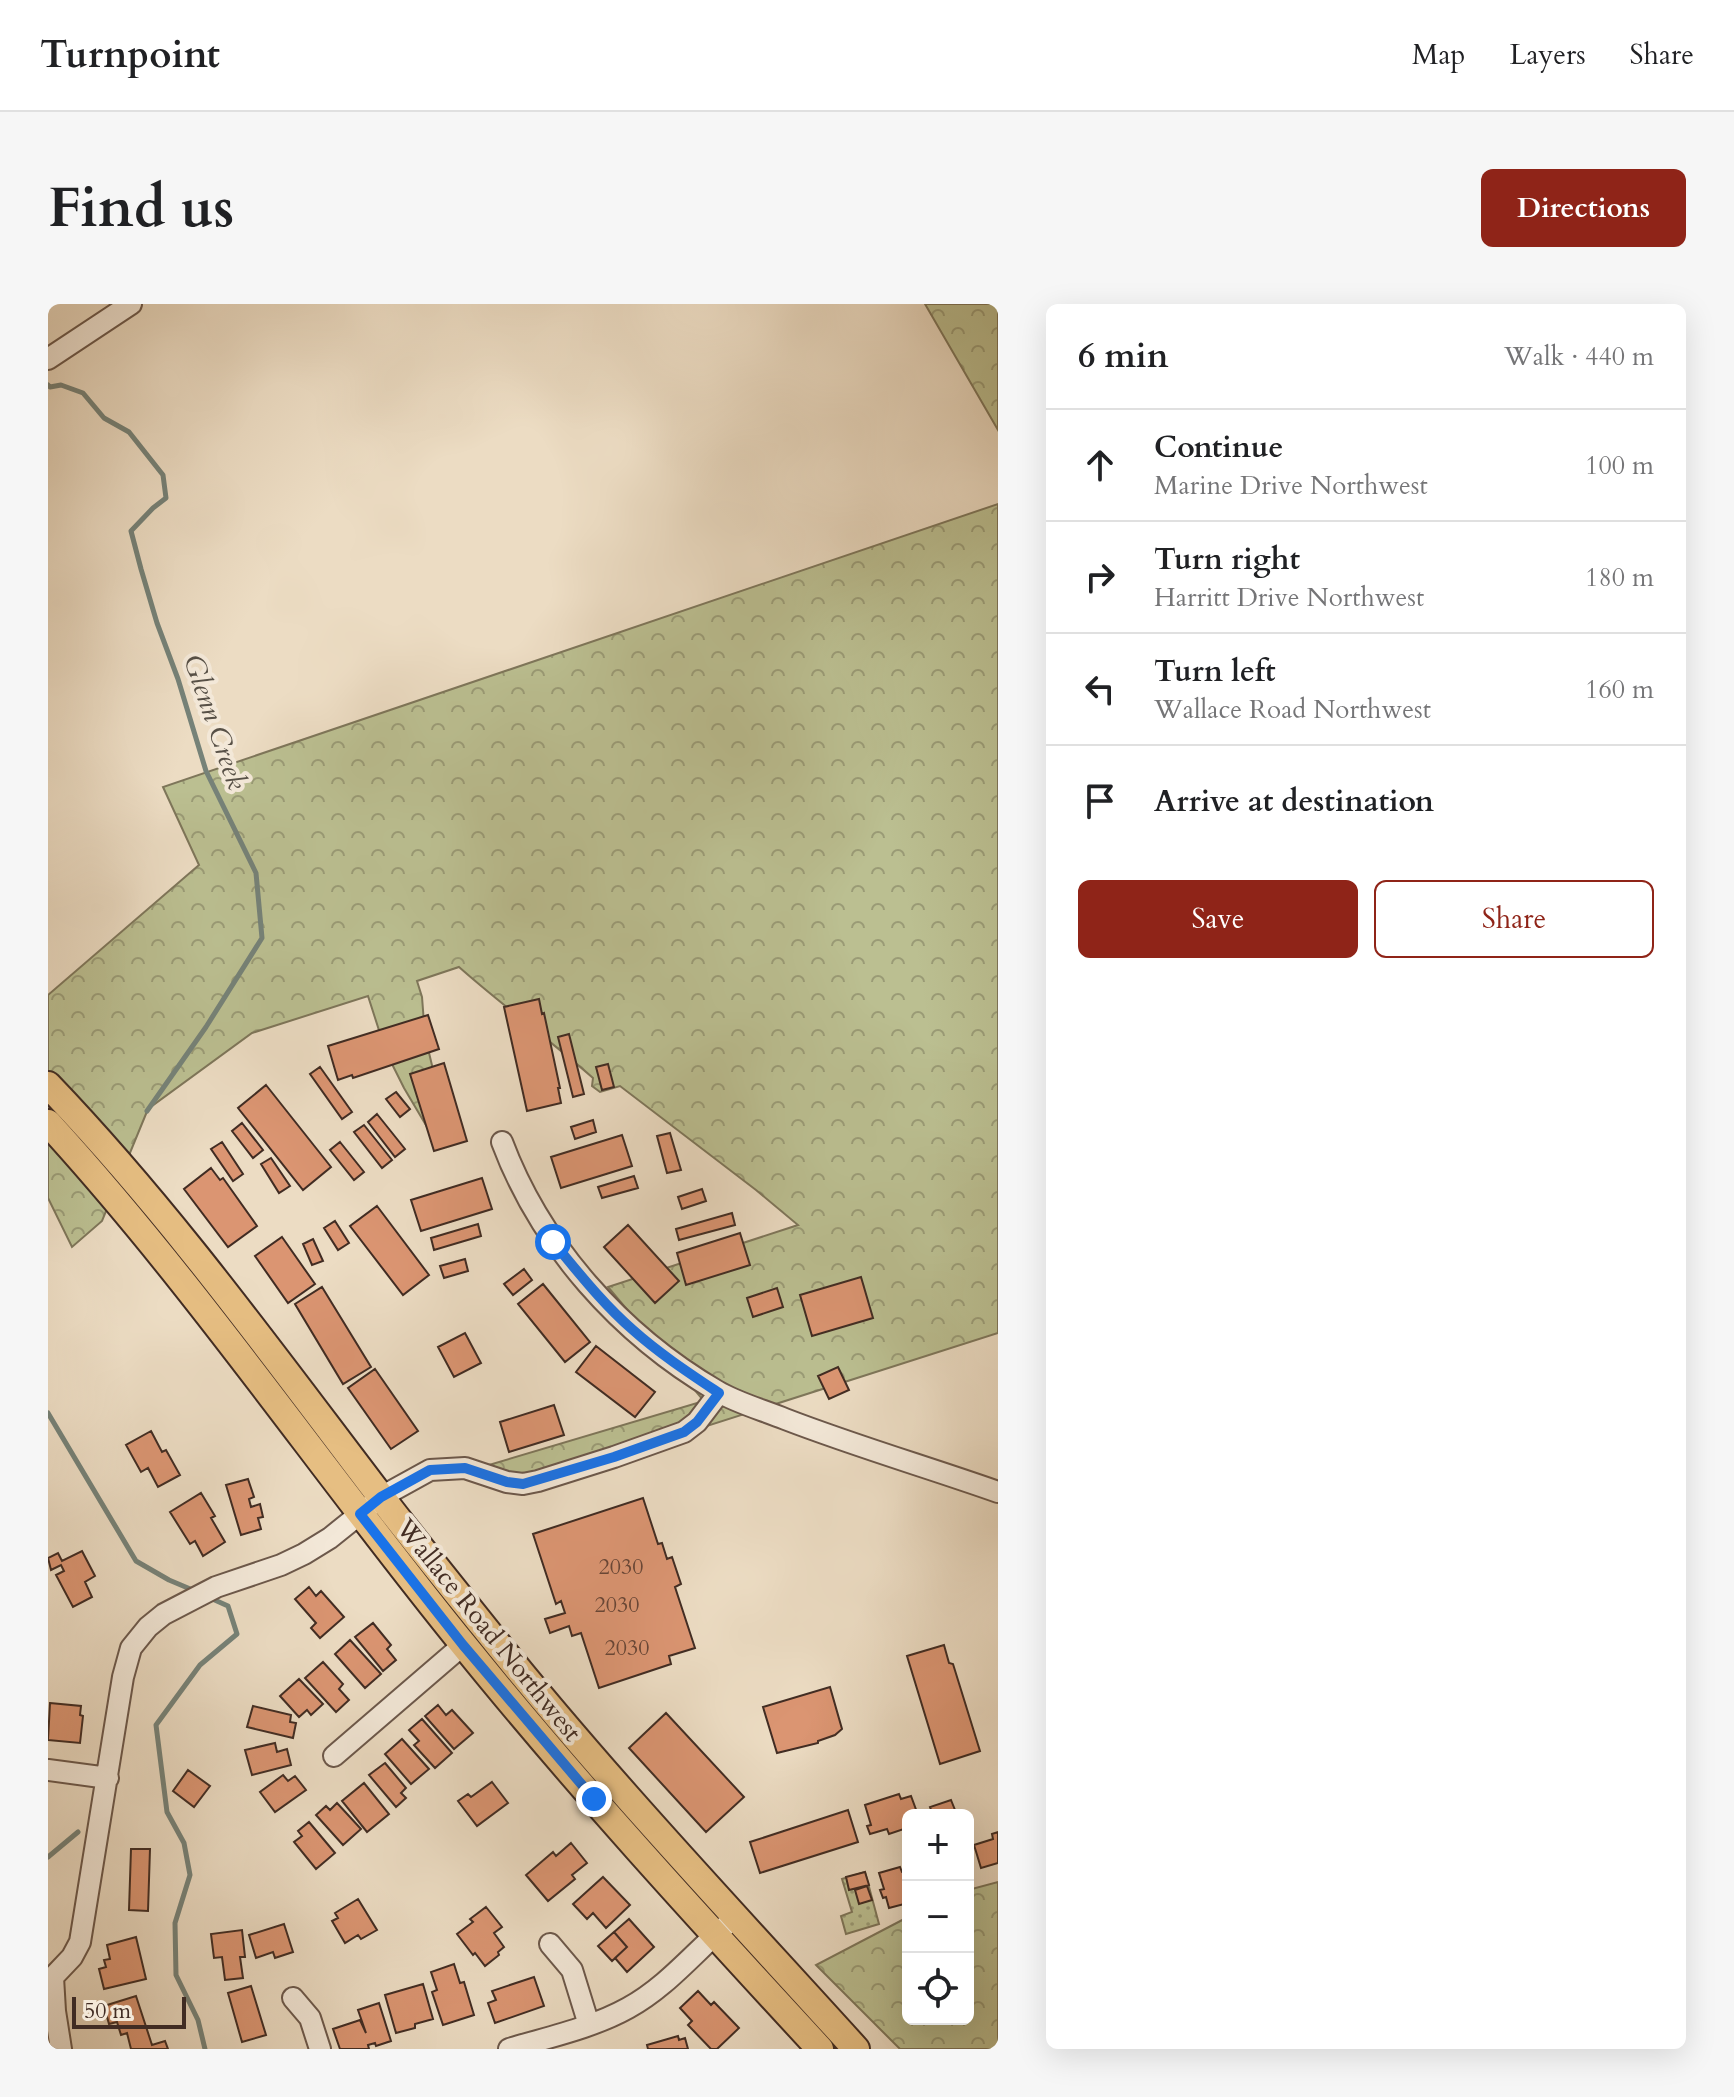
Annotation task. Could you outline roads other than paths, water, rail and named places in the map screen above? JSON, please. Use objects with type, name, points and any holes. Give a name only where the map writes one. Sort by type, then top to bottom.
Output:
[{"type":"main road","name":"Wallace Road Northwest","points":[[48,1085],[119,1161],[164,1216],[486,1630],[560,1718],[856,2049]]},
{"type":"main road","name":"Wallace Road Northwest","points":[[48,1123],[153,1245],[463,1645],[574,1777],[820,2049]]},
{"type":"street","points":[[48,358],[131,304]]},
{"type":"street","points":[[502,1142],[512,1170],[553,1242],[631,1329],[671,1361],[719,1393],[844,1442],[998,1492]]},
{"type":"street","points":[[61,2049],[51,1977],[72,1957],[80,1942],[123,1677],[131,1648],[148,1627],[184,1602],[216,1587],[304,1554],[330,1538],[381,1497],[430,1470],[465,1468],[523,1484],[669,1439],[697,1422],[719,1393]]},
{"type":"street","points":[[334,1756],[463,1645]]},
{"type":"street","points":[[48,1770],[108,1778]]},
{"type":"street","points":[[509,2049],[589,2025],[629,2008],[665,1982],[736,1916]]},
{"type":"street","points":[[550,1944],[572,1970],[589,2025]]},
{"type":"street","points":[[293,1998],[310,2018],[320,2049]]},
{"type":"waterway","name":"Glenn Creek","points":[[48,385],[61,385],[83,393],[104,418],[129,432],[163,475],[166,498],[131,531],[157,623],[206,771],[256,873],[262,938],[206,1027],[147,1111]]},
{"type":"waterway","name":"Glenn Creek","points":[[48,1413],[136,1561],[195,1591]]},
{"type":"waterway","name":"Glenn Creek","points":[[205,2049],[198,2020],[176,1975],[175,1923],[190,1875],[184,1843],[167,1812],[156,1725],[200,1665],[237,1634],[228,1606],[208,1597]]},
{"type":"waterway","points":[[48,1857],[78,1832]]}]
